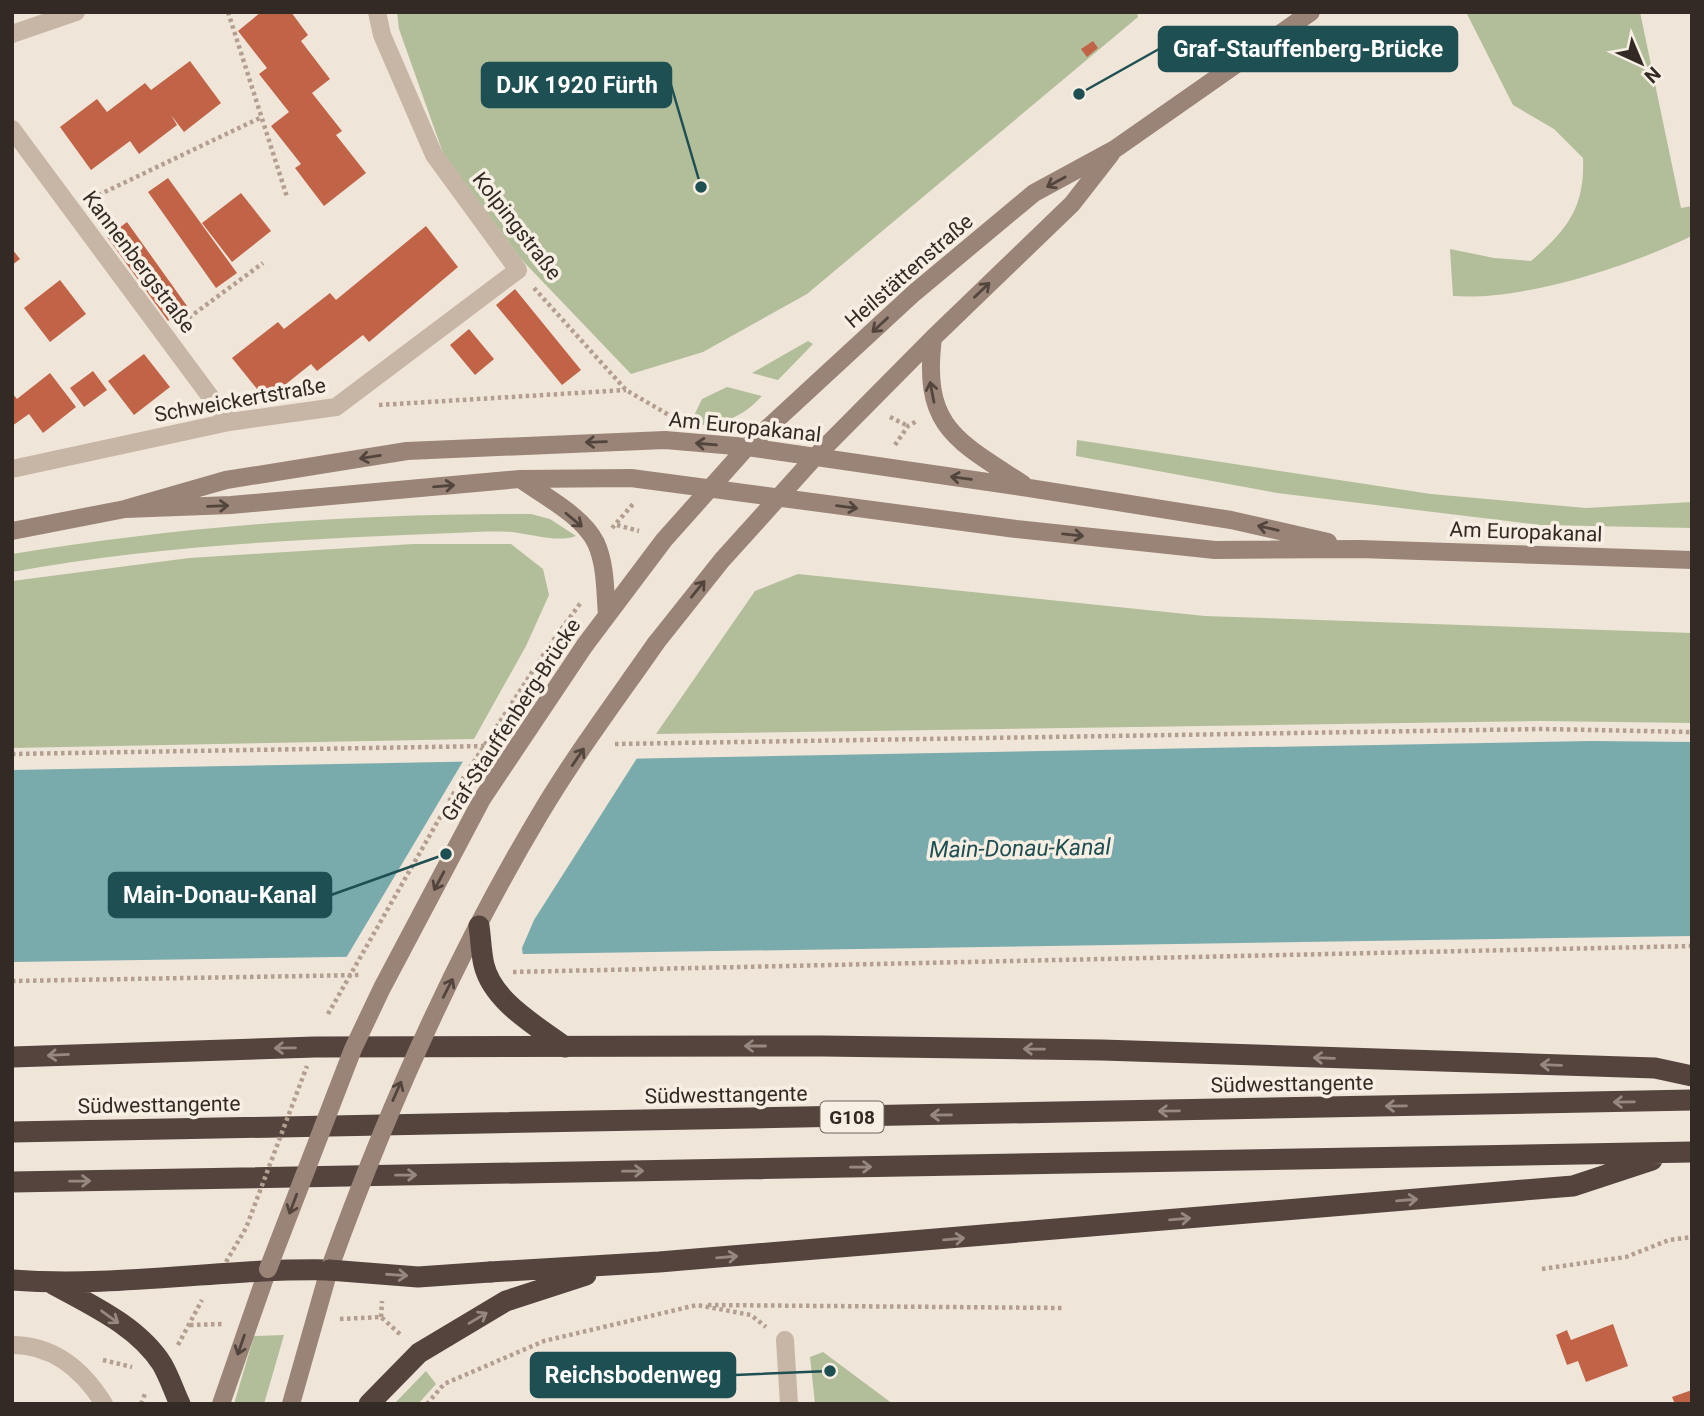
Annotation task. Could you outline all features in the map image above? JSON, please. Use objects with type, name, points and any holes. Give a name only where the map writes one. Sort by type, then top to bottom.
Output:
[{"type":"highway","points":[[479,926],[485,968],[498,990],[514,1009],[565,1047]]},
{"type":"highway","points":[[12,1057],[145,1051],[823,1046],[1115,1051],[1641,1068],[1692,1076]]},
{"type":"highway","name":"Südwesttangente","points":[[12,1132],[1692,1100]]},
{"type":"highway","points":[[12,1182],[1683,1152]]},
{"type":"highway","points":[[12,1280],[51,1283],[175,1278],[268,1269],[326,1277],[418,1277],[615,1266],[1573,1186],[1683,1152]]},
{"type":"highway","points":[[369,1404],[419,1353],[506,1301],[615,1266]]},
{"type":"highway","points":[[51,1283],[106,1312],[150,1348],[163,1365],[180,1404]]},
{"type":"main road","name":"Heilstättenstraße","points":[[711,486],[747,447],[914,293],[1034,194],[1115,149],[1311,12]]},
{"type":"main road","name":"Heilstättenstraße","points":[[779,497],[933,338],[1072,204],[1115,149]]},
{"type":"main road","points":[[933,338],[929,373],[936,410],[945,427],[975,454],[1029,488]]},
{"type":"main road","name":"Am Europakanal","points":[[12,531],[125,509],[226,480],[407,451],[665,440],[747,447],[1029,488],[1231,520],[1359,549]]},
{"type":"main road","name":"Am Europakanal","points":[[125,509],[231,505],[520,479],[631,478],[711,486],[1004,528],[1215,550],[1359,549],[1692,560]]},
{"type":"main road","points":[[520,479],[578,522],[594,540],[604,580],[607,615]]},
{"type":"main road","name":"Graf-Stauffenberg-Brücke","points":[[221,1404],[268,1269],[353,1049],[382,988],[482,799],[585,645],[664,540],[711,486]]},
{"type":"main road","points":[[291,1404],[326,1277],[368,1163],[417,1049],[479,926],[540,813],[656,643],[702,584],[779,497]]},
{"type":"street","points":[[12,34],[76,12]]},
{"type":"street","name":"Kolpingstraße","points":[[377,12],[382,35],[434,155],[519,270]]},
{"type":"street","name":"Kannenbergstraße","points":[[12,129],[229,422]]},
{"type":"street","name":"Schweickertstraße","points":[[12,469],[229,422],[337,407],[519,270]]},
{"type":"street","points":[[785,1340],[789,1404]]},
{"type":"street","points":[[12,1345],[24,1345],[62,1356],[94,1388],[104,1404]]},
{"type":"path","points":[[228,12],[287,197]]},
{"type":"path","points":[[71,209],[262,117]]},
{"type":"path","points":[[166,335],[262,262]]},
{"type":"path","name":"Kolpingstraße","points":[[519,270],[626,390],[674,418]]},
{"type":"path","points":[[337,407],[626,390]]},
{"type":"path","points":[[890,417],[908,426]]},
{"type":"path","points":[[891,451],[908,426],[923,418]]},
{"type":"path","points":[[603,534],[617,525],[639,496]]},
{"type":"path","points":[[617,525],[639,531]]},
{"type":"path","points":[[549,646],[580,602]]},
{"type":"path","points":[[608,744],[1544,729],[1692,732]]},
{"type":"path","points":[[12,754],[496,746]]},
{"type":"path","points":[[503,972],[1692,946]]},
{"type":"path","points":[[12,981],[366,975]]},
{"type":"path","points":[[226,1262],[246,1228],[307,1066]]},
{"type":"path","points":[[1542,1269],[1626,1256],[1669,1240],[1692,1237]]},
{"type":"path","points":[[381,1317],[382,1295]]},
{"type":"path","points":[[172,1357],[203,1297]]},
{"type":"path","points":[[427,1404],[444,1384],[544,1341],[697,1305],[1065,1308]]},
{"type":"path","points":[[697,1305],[751,1315],[785,1340]]},
{"type":"path","points":[[347,1319],[381,1317],[409,1342]]},
{"type":"path","points":[[190,1325],[215,1324]]},
{"type":"path","points":[[62,1356],[76,1354],[138,1369]]},
{"type":"green space","points":[[397,12],[1137,12],[1138,17],[807,294],[703,352],[631,374],[521,259],[443,153],[399,29]]},
{"type":"green space","points":[[1466,12],[1640,12],[1681,208],[1692,206],[1692,236],[1637,259],[1575,280],[1511,293],[1453,296],[1450,249],[1494,258],[1531,261],[1555,239],[1571,217],[1581,191],[1583,176],[1583,158],[1554,129],[1513,105]]},
{"type":"green space","points":[[808,341],[813,344],[778,380],[752,373]]},
{"type":"green space","points":[[727,387],[762,396],[746,410],[729,419],[689,426],[702,399]]},
{"type":"green space","points":[[1077,440],[1431,494],[1586,508],[1692,502],[1692,528],[1540,525],[1277,493],[1076,456]]},
{"type":"green space","points":[[531,514],[550,519],[576,536],[553,538],[490,532],[288,541],[122,555],[12,572],[12,554],[141,536],[336,519]]},
{"type":"green space","points":[[413,544],[511,544],[543,569],[549,595],[526,646],[474,739],[12,748],[12,581],[189,558]]},
{"type":"green space","points":[[798,574],[1205,616],[1692,633],[1692,723],[1542,721],[656,734],[755,591]]},
{"type":"green space","points":[[284,1335],[264,1404],[234,1404],[254,1336]]},
{"type":"green space","points":[[823,1352],[893,1404],[815,1404],[810,1357]]},
{"type":"green space","points":[[426,1371],[436,1384],[418,1404],[394,1404]]},
{"type":"water","points":[[1591,741],[1692,742],[1692,936],[12,962],[12,770]]},
{"type":"pier","points":[[639,755],[534,920],[522,948],[523,956],[346,958],[465,758]]},
{"type":"building","points":[[261,12],[291,12],[308,35],[301,41],[330,79],[312,93],[342,131],[336,135],[366,173],[324,206],[295,168],[301,164],[271,126],[289,112],[259,74],[267,68],[238,31]]},
{"type":"building","points":[[1093,41],[1098,48],[1087,57],[1081,49]]},
{"type":"building","points":[[190,61],[221,103],[184,132],[171,115],[177,125],[139,154],[130,141],[91,170],[60,127],[97,99],[107,112],[145,83],[151,90]]},
{"type":"building","points":[[168,178],[237,273],[216,288],[148,192]]},
{"type":"building","points":[[241,193],[271,231],[232,262],[202,223]]},
{"type":"building","points":[[127,222],[187,306],[168,321],[107,237]]},
{"type":"building","points":[[426,226],[458,267],[369,342],[363,335],[317,371],[311,364],[266,400],[232,358],[278,322],[284,329],[330,293],[336,300]]},
{"type":"building","points":[[12,249],[20,259],[12,265]]},
{"type":"building","points":[[60,280],[86,314],[50,342],[24,308]]},
{"type":"building","points":[[515,289],[581,370],[562,385],[496,305]]},
{"type":"building","points":[[469,329],[494,359],[475,375],[450,345]]},
{"type":"building","points":[[144,354],[170,387],[134,415],[108,381]]},
{"type":"building","points":[[93,371],[107,390],[84,407],[70,388]]},
{"type":"building","points":[[50,373],[76,407],[43,433],[29,414],[12,426],[12,393],[17,399]]},
{"type":"building","points":[[1613,1324],[1628,1366],[1586,1382],[1578,1361],[1567,1365],[1556,1335],[1567,1330],[1571,1340]]},
{"type":"building","points":[[1692,1390],[1692,1404],[1675,1404],[1672,1397]]},
{"type":"place","name":"Graf-Stauffenberg-Brücke","points":[[1079,94]]},
{"type":"place","name":"DJK 1920 Fürth","points":[[701,187]]},
{"type":"place","name":"Main-Donau-Kanal","points":[[446,854]]},
{"type":"place","name":"Reichsbodenweg","points":[[830,1371]]}]
